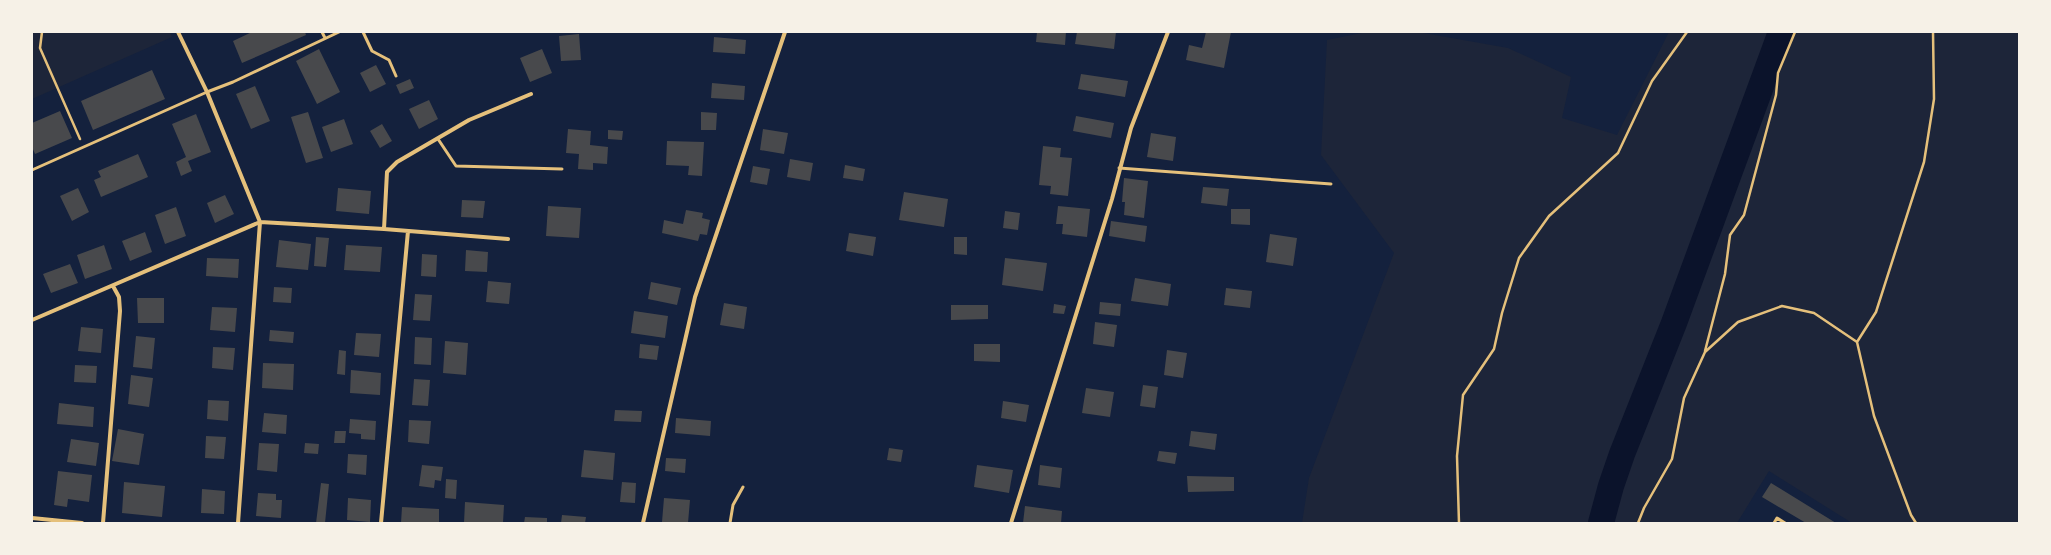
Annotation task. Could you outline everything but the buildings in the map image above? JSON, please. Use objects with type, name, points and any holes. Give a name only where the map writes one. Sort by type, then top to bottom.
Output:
[{"type":"street","points":[[178,32],[207,92],[260,222],[238,523]]},
{"type":"street","points":[[643,523],[694,297],[785,32]]},
{"type":"street","points":[[1011,523],[1112,199],[1119,168],[1131,128],[1168,32]]},
{"type":"street","points":[[384,229],[388,172],[397,162],[469,120],[531,94]]},
{"type":"street","points":[[32,320],[260,222],[408,230],[508,239]]},
{"type":"street","points":[[381,523],[408,230]]},
{"type":"street","points":[[103,523],[120,311],[119,297],[113,286]]},
{"type":"street","points":[[32,518],[82,523]]},
{"type":"lane","points":[[322,32],[325,38]]},
{"type":"lane","points":[[32,170],[207,92],[233,82],[339,32]]},
{"type":"lane","points":[[363,32],[372,51],[389,60],[396,76]]},
{"type":"lane","points":[[438,139],[456,166],[562,169]]},
{"type":"lane","points":[[1119,168],[1331,184]]},
{"type":"lane","points":[[730,523],[733,505],[743,487]]},
{"type":"lane","points":[[1774,523],[1777,518],[1786,523]]},
{"type":"path","points":[[42,32],[40,48],[83,147]]},
{"type":"path","points":[[1459,523],[1457,456],[1463,395],[1494,349],[1502,313],[1518,258],[1549,216],[1618,153],[1652,81],[1687,32]]},
{"type":"path","points":[[1638,523],[1644,508],[1672,459],[1684,398],[1705,352],[1724,274],[1730,235],[1744,215],[1776,95],[1778,73],[1796,32]]},
{"type":"path","points":[[1857,342],[1876,312],[1924,162],[1934,98],[1933,32]]},
{"type":"path","points":[[1705,352],[1738,322],[1782,306],[1814,313],[1857,342],[1874,416],[1911,515],[1916,523]]},
{"type":"shaded area","points":[[32,32],[170,32],[172,37],[32,99]]},
{"type":"shaded area","points":[[1367,32],[1418,32],[1508,48],[1571,77],[1562,118],[1617,135],[1669,32],[2019,32],[2019,523],[1852,523],[1769,471],[1737,523],[1302,523],[1309,478],[1394,253],[1321,155],[1327,40]]},
{"type":"waterway","points":[[1601,523],[1611,486],[1622,454],[1674,323],[1781,32]]}]
